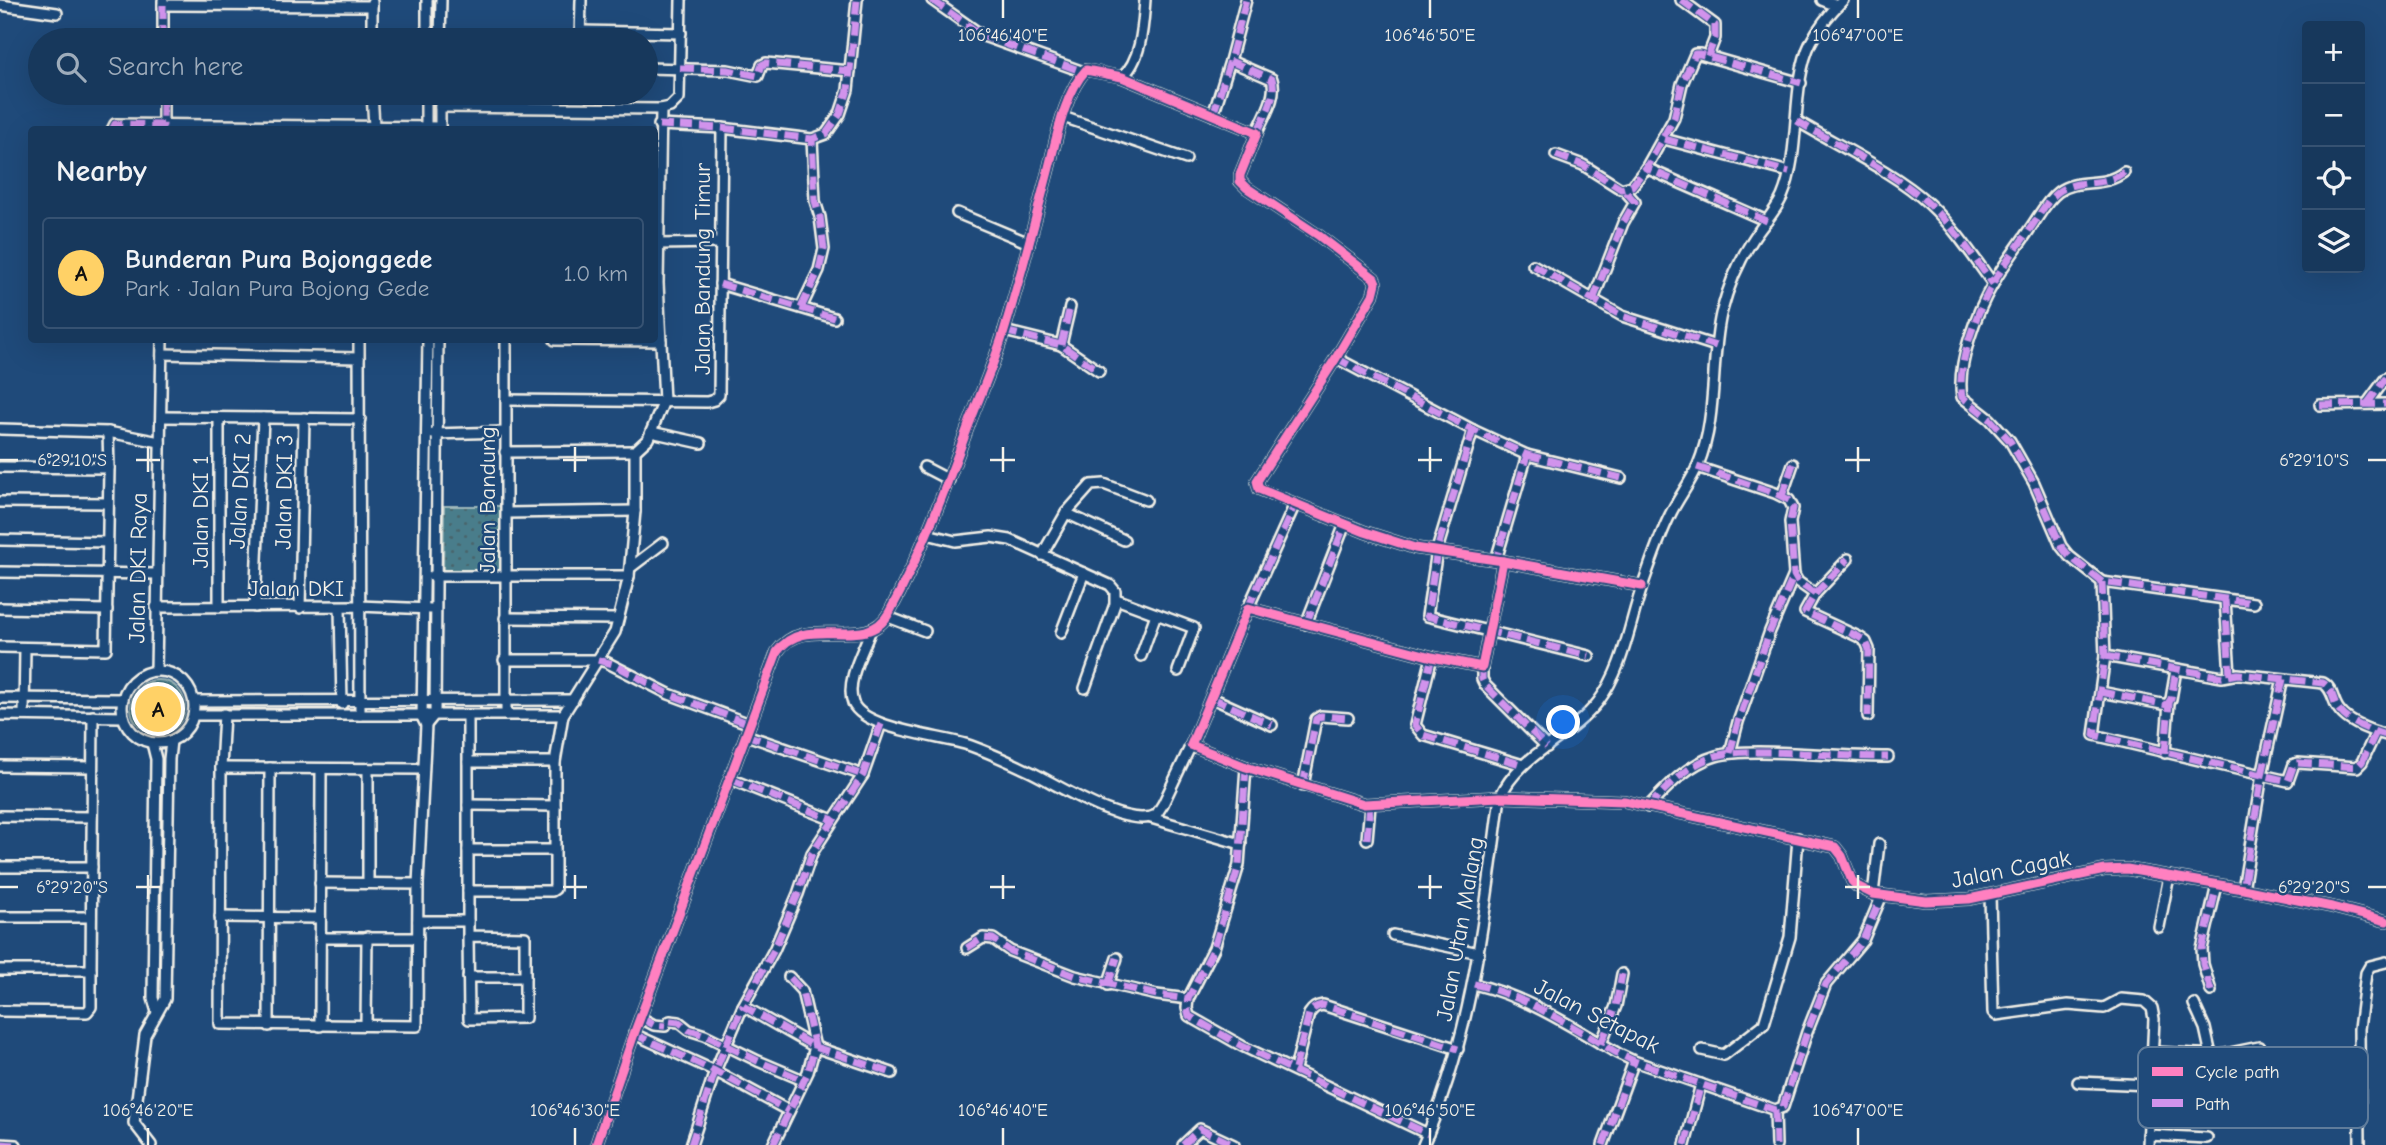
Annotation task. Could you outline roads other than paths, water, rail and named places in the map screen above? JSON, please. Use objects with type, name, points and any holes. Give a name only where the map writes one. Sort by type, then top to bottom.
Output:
[{"type":"street","points":[[427,0],[427,28]]},
{"type":"street","points":[[440,28],[441,0]]},
{"type":"street","points":[[581,0],[581,28]]},
{"type":"street","points":[[440,126],[440,107],[670,107],[679,98],[681,0]]},
{"type":"street","points":[[659,125],[722,128],[812,139],[831,129],[840,114],[848,90],[858,0]]},
{"type":"street","points":[[932,0],[983,36],[1084,72],[1122,77],[1257,133]]},
{"type":"street","points":[[1122,77],[1128,71],[1138,48],[1145,0]]},
{"type":"street","points":[[1213,114],[1246,0]]},
{"type":"street","points":[[1681,0],[1715,25],[1715,38],[1708,56]]},
{"type":"street","points":[[1500,797],[1513,774],[1582,719],[1598,702],[1620,660],[1642,586],[1668,519],[1697,467],[1709,428],[1716,346],[1728,287],[1739,262],[1782,196],[1789,172],[1801,83],[1810,43],[1840,3],[1822,0]]},
{"type":"street","points":[[163,28],[163,2],[372,3],[372,28]]},
{"type":"street","points":[[0,5],[57,13]]},
{"type":"street","points":[[658,34],[681,33]]},
{"type":"street","points":[[1593,300],[1623,223],[1635,202],[1627,193],[1628,188],[1646,168],[1664,139],[1674,118],[1682,84],[1695,54],[1801,83]]},
{"type":"street","points":[[1230,61],[1272,79],[1273,82],[1273,94],[1240,175],[1240,181],[1318,235],[1374,278],[1376,283],[1373,295],[1336,358],[1256,483],[1261,490],[1391,542],[1642,586]]},
{"type":"street","points":[[658,68],[728,70],[758,76],[764,63],[850,71]]},
{"type":"street","points":[[1084,72],[1063,117],[1004,331],[927,534],[888,617],[870,632],[852,681],[852,699],[860,712],[881,724],[966,744],[1038,775],[1096,806],[1139,818],[1151,818],[1241,844]]},
{"type":"street","points":[[163,105],[163,125]]},
{"type":"street","points":[[373,105],[374,126]]},
{"type":"street","points":[[426,105],[426,126]]},
{"type":"street","points":[[658,141],[661,109]]},
{"type":"street","points":[[1063,117],[1186,159]]},
{"type":"street","points":[[1797,121],[1903,184],[1927,202],[1956,233],[1993,284]]},
{"type":"street","points":[[115,126],[229,126]]},
{"type":"street","name":"Jalan Bandung Timur","points":[[664,401],[707,402],[719,395],[722,128]]},
{"type":"street","points":[[802,308],[819,270],[824,249],[815,201],[812,139]]},
{"type":"street","points":[[1664,139],[1789,172]]},
{"type":"street","points":[[1556,155],[1594,172],[1616,188],[1628,188]]},
{"type":"street","points":[[1646,168],[1767,220]]},
{"type":"street","points":[[2124,172],[2107,182],[2077,184],[2057,192],[1993,284],[1967,351],[1961,383],[1962,397],[1990,419],[2010,441],[2034,483],[2061,546],[2069,556],[2102,582],[2254,603]]},
{"type":"street","points":[[957,214],[1029,243]]},
{"type":"street","points":[[658,244],[720,243]]},
{"type":"street","points":[[1533,264],[1622,316],[1716,346]]},
{"type":"street","points":[[720,284],[834,318]]},
{"type":"street","points":[[505,452],[635,451],[645,443],[664,401],[658,306]]},
{"type":"street","points":[[1061,345],[1070,307]]},
{"type":"street","points":[[1004,331],[1061,345],[1099,371]]},
{"type":"street","name":"Jalan DKI Raya","points":[[156,671],[162,343]]},
{"type":"street","points":[[359,343],[360,715]]},
{"type":"street","points":[[428,343],[437,576],[435,714]]},
{"type":"street","points":[[224,714],[221,768],[220,1024],[417,1026],[426,576],[438,343]]},
{"type":"street","name":"Jalan Bandung","points":[[506,343],[506,715]]},
{"type":"street","points":[[162,354],[359,358]]},
{"type":"street","points":[[1336,358],[1473,430],[1527,455],[1620,478]]},
{"type":"street","points":[[2367,404],[2386,378]]},
{"type":"street","points":[[506,400],[664,401]]},
{"type":"street","points":[[2320,405],[2386,404]]},
{"type":"street","points":[[162,417],[360,419]]},
{"type":"street","name":"Jalan DKI 1","points":[[219,418],[219,607]]},
{"type":"street","name":"Jalan DKI 2","points":[[255,607],[263,418]]},
{"type":"street","name":"Jalan DKI 3","points":[[300,608],[304,418]]},
{"type":"street","points":[[0,429],[108,432],[160,442]]},
{"type":"street","points":[[1473,430],[1437,550],[1427,616],[1590,656]]},
{"type":"street","points":[[0,647],[106,649],[108,432]]},
{"type":"street","points":[[433,434],[505,432]]},
{"type":"street","points":[[651,432],[701,443]]},
{"type":"street","points":[[468,891],[554,890],[555,762],[563,715],[615,632],[630,572],[635,511],[635,451]]},
{"type":"street","points":[[1527,455],[1500,560],[1482,679],[1547,747]]},
{"type":"street","points":[[1782,496],[1793,464]]},
{"type":"street","points":[[0,467],[109,468]]},
{"type":"street","points":[[924,467],[948,480]]},
{"type":"street","points":[[1697,467],[1789,500],[1793,508],[1790,522],[1794,575],[1798,582],[1815,594]]},
{"type":"street","points":[[1042,555],[1066,513],[1091,485],[1115,487],[1146,500]]},
{"type":"street","points":[[0,502],[108,503]]},
{"type":"street","points":[[1151,818],[1160,811],[1191,745],[1295,504]]},
{"type":"street","points":[[507,513],[635,511]]},
{"type":"street","points":[[1066,513],[1124,540]]},
{"type":"street","points":[[1306,624],[1345,524]]},
{"type":"street","points":[[927,534],[955,541],[1001,538],[1110,585],[1115,591],[1116,599],[1085,688]]},
{"type":"street","points":[[0,540],[107,542]]},
{"type":"street","points":[[426,576],[630,572],[663,543]]},
{"type":"street","points":[[1848,559],[1815,594],[1805,610],[1806,613],[1866,642],[1869,649],[1868,716]]},
{"type":"street","points":[[0,572],[156,574]]},
{"type":"street","points":[[1061,633],[1084,573]]},
{"type":"street","points":[[1730,753],[1770,631],[1794,575]]},
{"type":"street","points":[[2102,582],[2105,656],[2094,731],[2096,737],[2288,781],[2294,764],[2298,763],[2357,767],[2376,732]]},
{"type":"street","points":[[1116,599],[1194,628],[1178,671]]},
{"type":"street","points":[[2225,600],[2230,675]]},
{"type":"street","name":"Jalan DKI","points":[[156,607],[359,606],[437,609]]},
{"type":"street","points":[[0,608],[107,610]]},
{"type":"street","points":[[340,608],[343,715]]},
{"type":"street","points":[[1248,608],[1432,657],[1482,667]]},
{"type":"street","points":[[1141,656],[1156,614]]},
{"type":"street","points":[[888,617],[925,631]]},
{"type":"street","points":[[505,618],[618,619]]},
{"type":"street","points":[[596,1145],[634,1034],[776,652],[784,642],[801,634],[870,632]]},
{"type":"street","points":[[24,715],[25,648]]},
{"type":"street","points":[[2105,656],[2222,677],[2230,675],[2327,684],[2341,712],[2386,735]]},
{"type":"street","points":[[1432,657],[1415,725],[1418,730],[1423,735],[1523,765]]},
{"type":"street","points":[[504,660],[598,660],[613,664],[669,694],[750,724]]},
{"type":"street","points":[[2165,753],[2169,703],[2176,670]]},
{"type":"street","points":[[156,671],[173,674],[186,684],[194,701],[194,715],[182,735],[172,741],[152,743],[134,734],[123,717],[123,698],[130,685],[141,675],[156,671]]},
{"type":"street","points":[[2243,889],[2262,775],[2283,679]]},
{"type":"street","points":[[2101,692],[2163,705],[2169,703]]},
{"type":"street","points":[[0,698],[123,698]]},
{"type":"street","points":[[1212,698],[1272,725]]},
{"type":"street","points":[[194,701],[573,700]]},
{"type":"street","points":[[194,715],[360,715],[424,721],[435,714],[563,715]]},
{"type":"street","points":[[0,715],[123,717]]},
{"type":"street","points":[[468,715],[468,762],[468,805],[468,850],[468,891],[468,921],[468,936],[468,1017],[525,1018],[524,936],[468,936]]},
{"type":"street","points":[[0,1011],[90,1010],[93,716]]},
{"type":"street","points":[[1303,786],[1315,719],[1321,716],[1348,718]]},
{"type":"street","points":[[691,1145],[725,1045],[743,1006],[770,959],[812,853],[863,775],[881,724]]},
{"type":"street","points":[[746,734],[863,775]]},
{"type":"street","points":[[151,1145],[134,1123],[145,1035],[165,999],[169,772],[172,741]]},
{"type":"street","points":[[152,743],[156,758],[153,998],[157,1012]]},
{"type":"street","points":[[1191,745],[1246,767],[1356,803],[1370,805],[1500,797],[1624,801],[1798,838],[1835,847],[1842,856],[1854,884],[1877,895]]},
{"type":"street","points":[[1648,807],[1671,782],[1694,765],[1730,753],[1780,752],[1888,757]]},
{"type":"street","points":[[468,762],[555,762]]},
{"type":"street","points":[[0,766],[92,766]]},
{"type":"street","points":[[1246,767],[1239,864],[1220,931],[1188,999],[1189,1016],[1242,1046],[1428,1134]]},
{"type":"street","points":[[221,768],[423,768]]},
{"type":"street","points":[[269,1026],[270,768]]},
{"type":"street","points":[[320,1026],[321,769]]},
{"type":"street","points":[[368,769],[368,883]]},
{"type":"street","points":[[730,779],[833,820]]},
{"type":"street","name":"Jalan Utan Malang","points":[[1423,1145],[1458,1049],[1474,984],[1500,797]]},
{"type":"street","points":[[468,805],[555,806]]},
{"type":"street","points":[[1367,839],[1370,805]]},
{"type":"street","points":[[0,816],[92,817]]},
{"type":"street","points":[[1702,1050],[1724,1055],[1764,1024],[1790,937],[1798,838]]},
{"type":"street","points":[[1776,1145],[1775,1110],[1783,1107],[1826,984],[1863,940],[1877,895],[1879,844]]},
{"type":"street","points":[[468,850],[555,850]]},
{"type":"street","points":[[0,867],[92,867]]},
{"type":"street","name":"Jalan Cagak","points":[[1877,895],[1941,901],[1990,895],[2105,870],[2127,869],[2243,889],[2386,921]]},
{"type":"street","points":[[2159,927],[2169,876]]},
{"type":"street","points":[[320,883],[418,884]]},
{"type":"street","points":[[2211,991],[2202,948],[2217,885]]},
{"type":"street","points":[[1990,895],[1993,1012],[1996,1015],[2068,1005],[2104,1008],[2120,999],[2144,1001],[2152,1008],[2153,1013],[2152,1047]]},
{"type":"street","points":[[0,917],[92,917]]},
{"type":"street","points":[[220,917],[320,918]]},
{"type":"street","points":[[418,921],[468,921]]},
{"type":"street","points":[[1393,935],[1479,953]]},
{"type":"street","points":[[366,1025],[367,937]]},
{"type":"street","points":[[320,938],[418,938]]},
{"type":"street","points":[[967,948],[983,938],[993,939],[1010,951],[1047,967],[1108,985],[1188,999]]},
{"type":"street","points":[[1108,985],[1117,958]]},
{"type":"street","points":[[2359,1047],[2366,972],[2370,966],[2386,962]]},
{"type":"street","points":[[0,970],[91,970]]},
{"type":"street","points":[[1601,1044],[1616,1006],[1622,974]]},
{"type":"street","points":[[468,977],[525,977]]},
{"type":"street","points":[[773,1145],[811,1064],[814,1046],[802,991],[789,977]]},
{"type":"street","name":"Jalan Setapak","points":[[1474,984],[1523,999],[1634,1061],[1775,1110]]},
{"type":"street","points":[[2194,1004],[2205,1028],[2209,1047]]},
{"type":"street","points":[[1295,1069],[1309,1014],[1312,1008],[1323,1005],[1458,1049]]},
{"type":"street","points":[[743,1006],[814,1046],[892,1073]]},
{"type":"street","points":[[641,1018],[660,1026],[679,1022],[803,1080]]},
{"type":"street","points":[[634,1034],[715,1071],[789,1111]]},
{"type":"street","points":[[1603,1145],[1634,1061]]},
{"type":"street","points":[[2078,1082],[2138,1084]]},
{"type":"street","points":[[1685,1145],[1701,1084]]},
{"type":"street","points":[[1183,1145],[1200,1129],[1234,1145]]},
{"type":"street","points":[[2148,1140],[2191,1141],[2207,1138]]},
{"type":"street","points":[[0,1144],[16,1145]]},
{"type":"place","name":"Bunderan Pura Bojonggede","points":[[158,709]]}]
